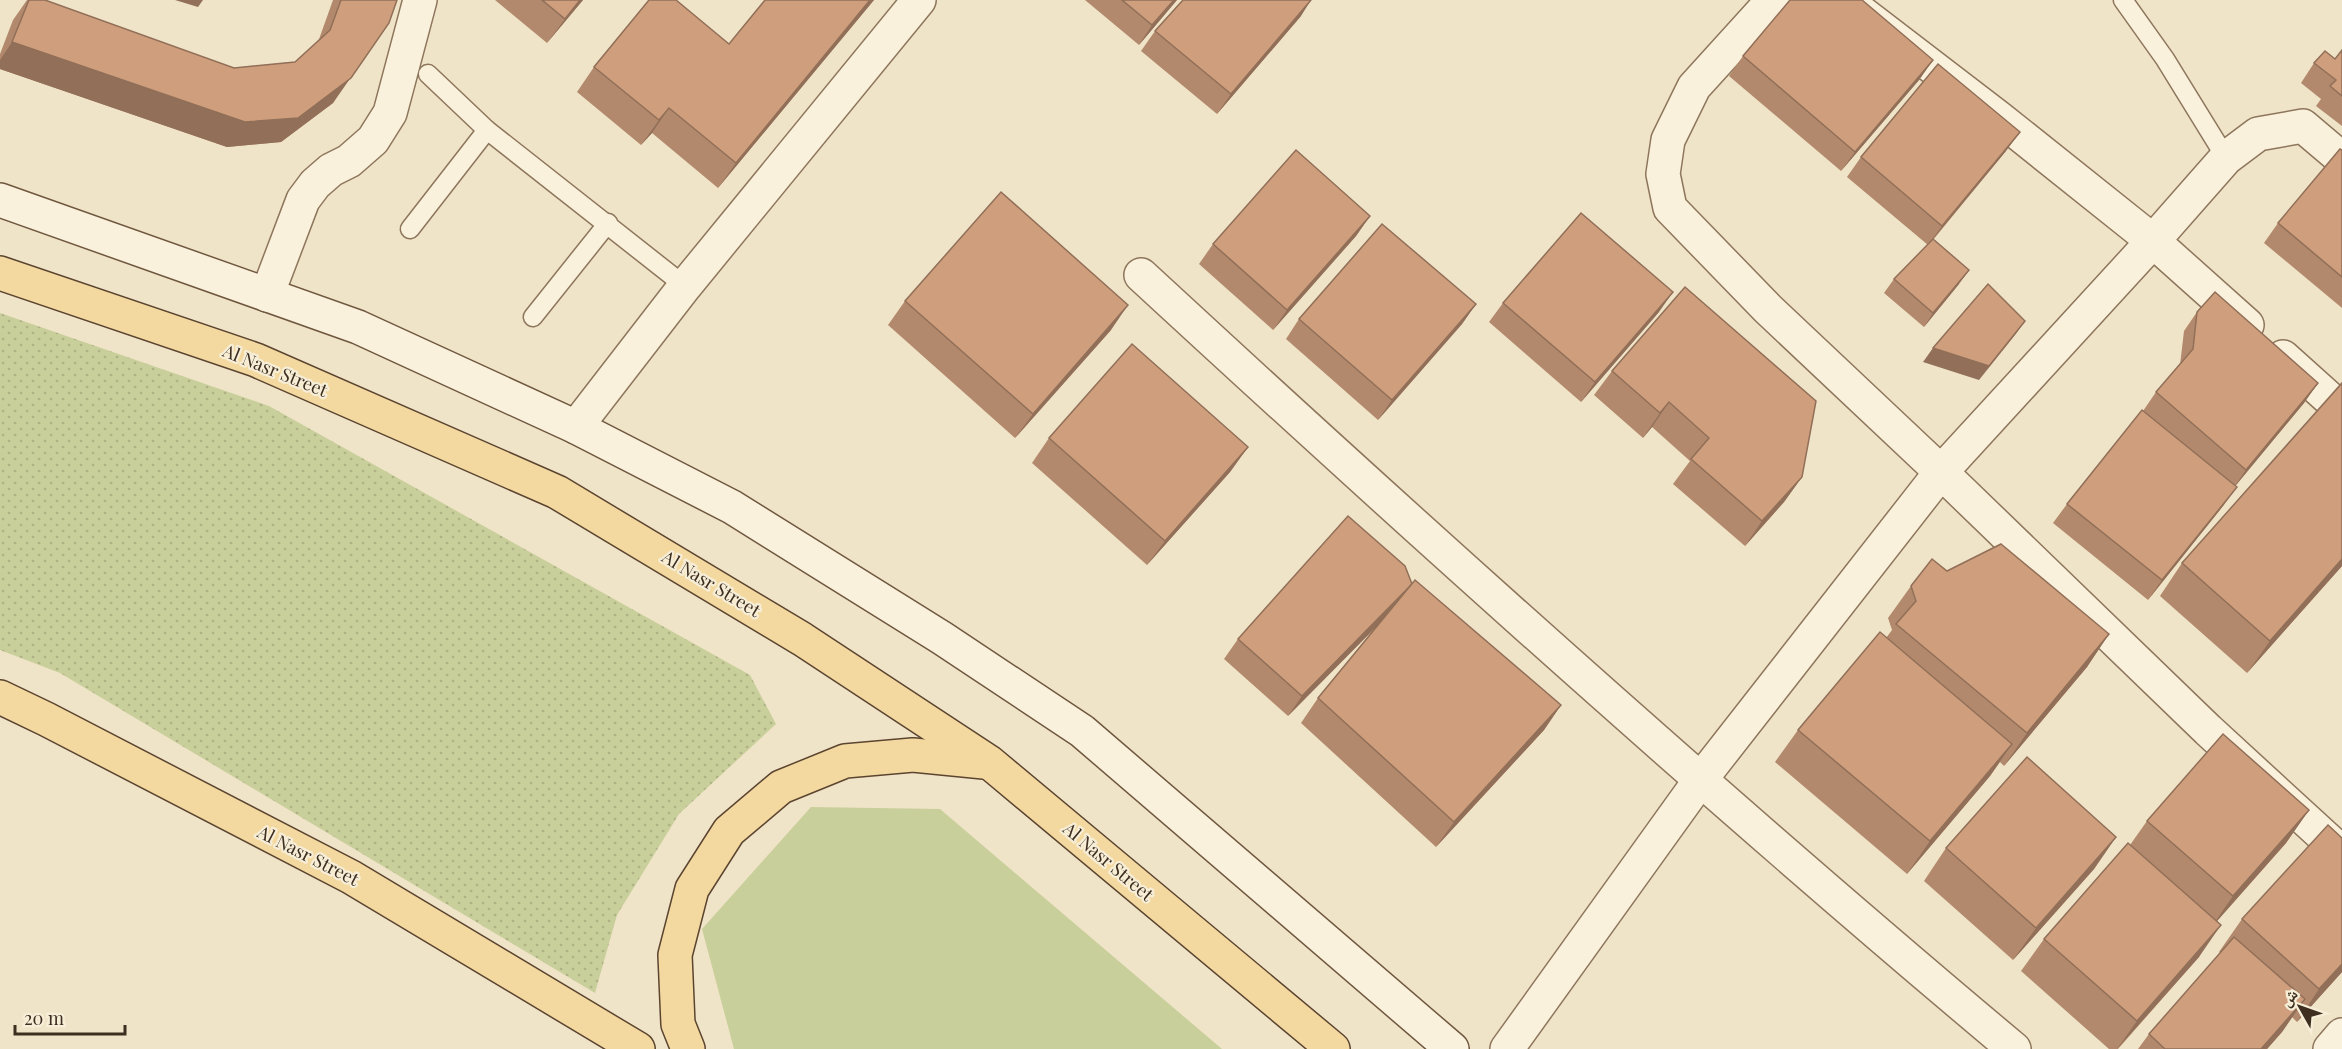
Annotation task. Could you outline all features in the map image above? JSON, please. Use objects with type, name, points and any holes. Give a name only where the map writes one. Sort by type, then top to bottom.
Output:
[{"type":"main road","name":"Al Nasr Street","points":[[0,273],[256,360],[557,492],[802,639],[988,762],[1333,1049]]},
{"type":"main road","name":"Al Nasr Street","points":[[0,698],[46,719],[351,878],[638,1049]]},
{"type":"main road","points":[[688,1049],[678,1024],[675,955],[693,890],[729,831],[782,787],[845,761],[913,755],[988,762]]},
{"type":"street","points":[[267,295],[303,200],[315,183],[331,170],[349,161],[373,140],[390,113],[420,0]]},
{"type":"street","points":[[576,427],[685,286],[919,0]]},
{"type":"street","points":[[1773,0],[1694,87],[1668,140],[1664,174],[1670,208],[1768,309],[1941,472],[2208,730],[2342,853]]},
{"type":"street","points":[[1845,0],[1990,111],[2153,242],[2342,410]]},
{"type":"street","points":[[1506,1049],[1701,779],[1941,472],[2153,242],[2226,158],[2258,134],[2303,126],[2342,159]]},
{"type":"street","points":[[0,200],[358,327],[576,427],[732,507],[942,638],[1082,731],[1452,1049]]},
{"type":"street","points":[[1141,275],[1329,449],[1701,779],[1888,944],[2014,1049]]},
{"type":"street","points":[[2330,1049],[2342,1035]]},
{"type":"lane","points":[[2122,0],[2165,59],[2226,158]]},
{"type":"lane","points":[[428,74],[487,130],[685,286]]},
{"type":"lane","points":[[410,229],[487,130]]},
{"type":"lane","points":[[533,317],[608,224]]},
{"type":"green space","points":[[0,313],[269,406],[750,675],[776,724],[679,814],[617,915],[595,993],[60,673],[0,650]]},
{"type":"green space","points":[[811,807],[940,809],[1222,1049],[734,1049],[702,929]]},
{"type":"building","points":[[29,0],[45,0],[234,68],[295,62],[330,30],[341,0],[397,0],[389,23],[351,78],[298,118],[245,122],[12,42]]},
{"type":"building","points":[[542,0],[580,0],[565,19]]},
{"type":"building","points":[[649,0],[676,0],[729,44],[765,0],[870,0],[736,163],[669,108],[659,120],[594,67]]},
{"type":"building","points":[[1122,0],[1174,0],[1152,25]]},
{"type":"building","points":[[1183,0],[1311,0],[1231,94],[1155,31]]},
{"type":"building","points":[[1790,0],[1862,0],[1933,60],[1855,152],[1743,56]]},
{"type":"building","points":[[2342,50],[2342,96],[2330,86],[2336,80],[2314,63],[2325,51],[2335,59]]},
{"type":"building","points":[[1938,64],[2020,132],[1942,226],[1861,157]]},
{"type":"building","points":[[2340,149],[2342,150],[2342,277],[2278,223]]},
{"type":"building","points":[[1296,150],[1370,216],[1287,310],[1213,244]]},
{"type":"building","points":[[1001,192],[1128,305],[1033,414],[905,301]]},
{"type":"building","points":[[1581,213],[1673,292],[1595,382],[1503,303]]},
{"type":"building","points":[[1382,224],[1476,304],[1392,400],[1299,319]]},
{"type":"building","points":[[1933,239],[1969,270],[1933,313],[1894,279]]},
{"type":"building","points":[[1988,284],[2025,321],[1989,366],[1933,348]]},
{"type":"building","points":[[1685,287],[1816,401],[1802,477],[1762,521],[1691,459],[1709,438],[1669,402],[1660,413],[1612,371]]},
{"type":"building","points":[[2215,292],[2318,383],[2246,470],[2156,392],[2193,349],[2197,312]]},
{"type":"building","points":[[1132,344],[1248,447],[1165,541],[1049,438]]},
{"type":"building","points":[[2342,383],[2342,559],[2270,641],[2182,563]]},
{"type":"building","points":[[2142,410],[2237,487],[2162,580],[2067,504]]},
{"type":"building","points":[[1348,516],[1405,566],[1412,584],[1302,696],[1238,639]]},
{"type":"building","points":[[2001,544],[2109,634],[2027,733],[1896,624],[1916,601],[1911,586],[1932,559],[1947,571]]},
{"type":"building","points":[[1415,580],[1561,705],[1454,822],[1318,698]]},
{"type":"building","points":[[1880,632],[2012,744],[1930,841],[1798,730]]},
{"type":"building","points":[[2223,734],[2309,810],[2233,896],[2147,821]]},
{"type":"building","points":[[2027,757],[2116,837],[2036,928],[1946,848]]},
{"type":"building","points":[[2328,825],[2342,838],[2342,964],[2319,989],[2242,919]]},
{"type":"building","points":[[2128,843],[2221,925],[2137,1021],[2044,939]]},
{"type":"building","points":[[2234,937],[2305,999],[2261,1049],[2165,1049],[2149,1034]]}]
